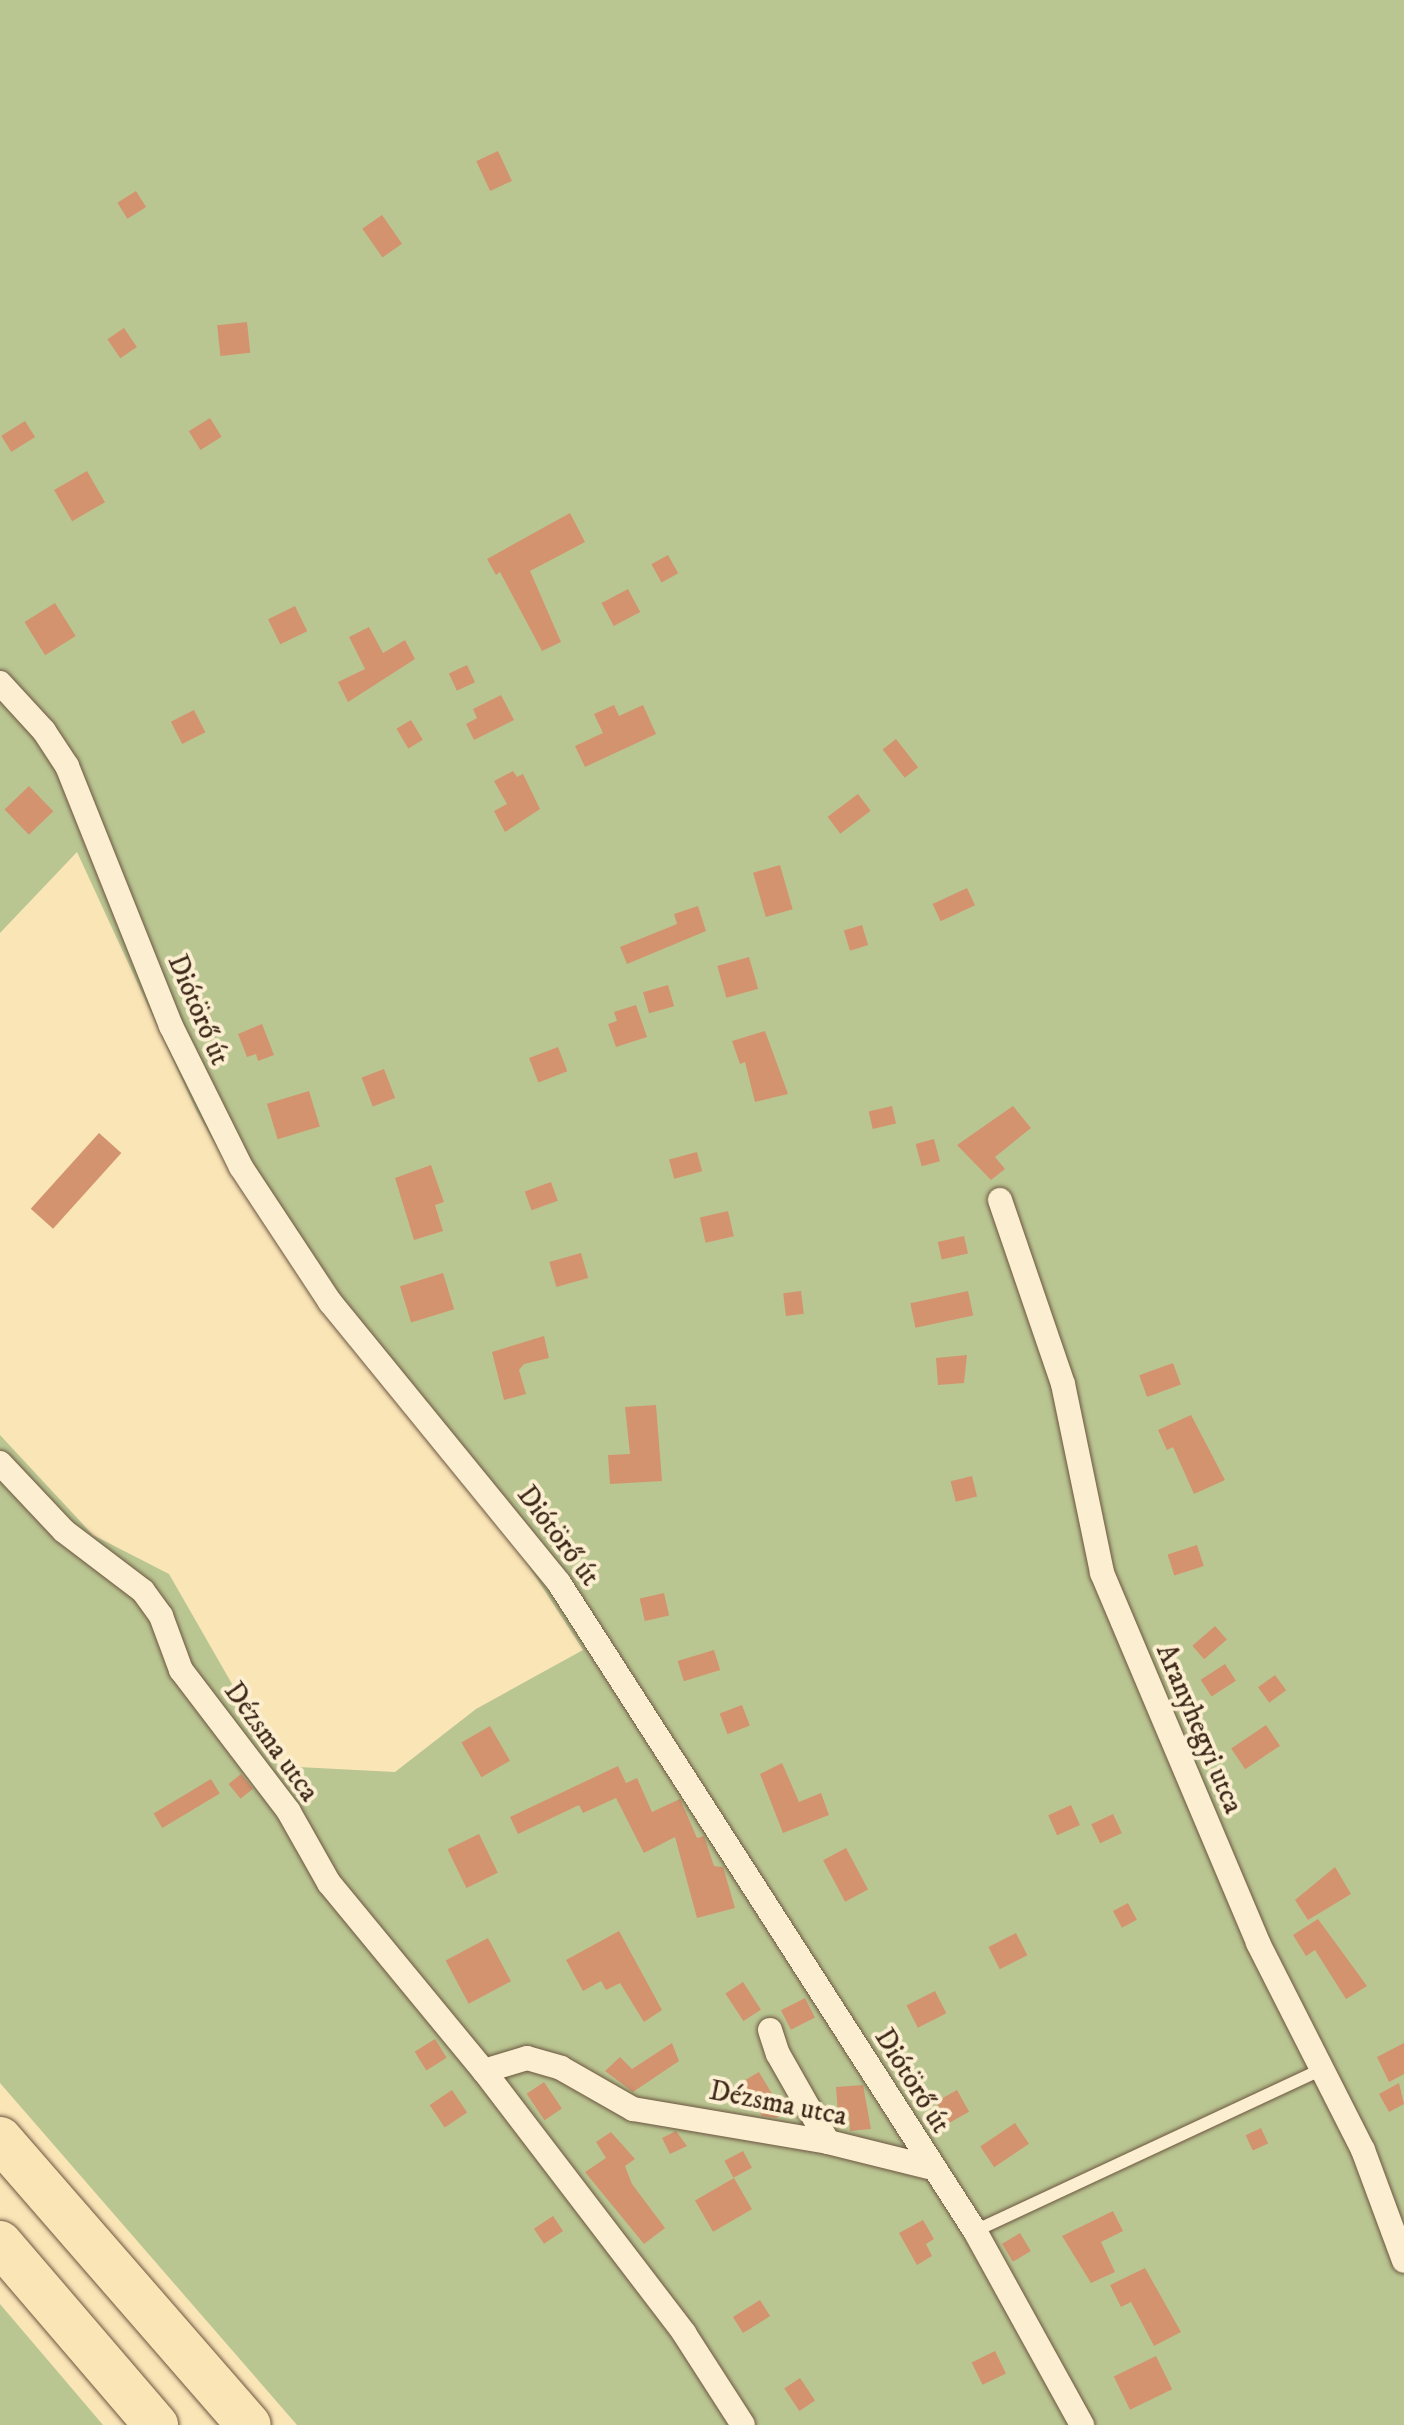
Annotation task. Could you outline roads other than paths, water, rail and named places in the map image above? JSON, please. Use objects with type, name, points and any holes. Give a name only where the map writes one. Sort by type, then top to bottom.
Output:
[{"type":"highway","points":[[0,2139],[249,2425]]},
{"type":"highway","points":[[0,2243],[156,2425]]},
{"type":"street","name":"Diótörő út","points":[[0,683],[44,731],[67,766],[96,829],[171,1026],[241,1167],[330,1302],[559,1583],[721,1832],[929,2167],[975,2231],[1082,2425]]},
{"type":"street","name":"Aranyhegyi utca","points":[[1000,1200],[1063,1384],[1102,1573],[1258,1943],[1363,2150],[1404,2261]]},
{"type":"street","name":"Dézsma utca","points":[[0,1463],[64,1531],[143,1591],[161,1616],[181,1670],[289,1812],[329,1883],[484,2071],[684,2333],[743,2425]]},
{"type":"street","points":[[770,2030],[778,2054],[828,2142]]},
{"type":"street","name":"Dézsma utca","points":[[484,2071],[527,2058],[561,2068],[633,2109],[828,2142],[929,2167]]},
{"type":"lane","points":[[975,2231],[1321,2070]]}]
